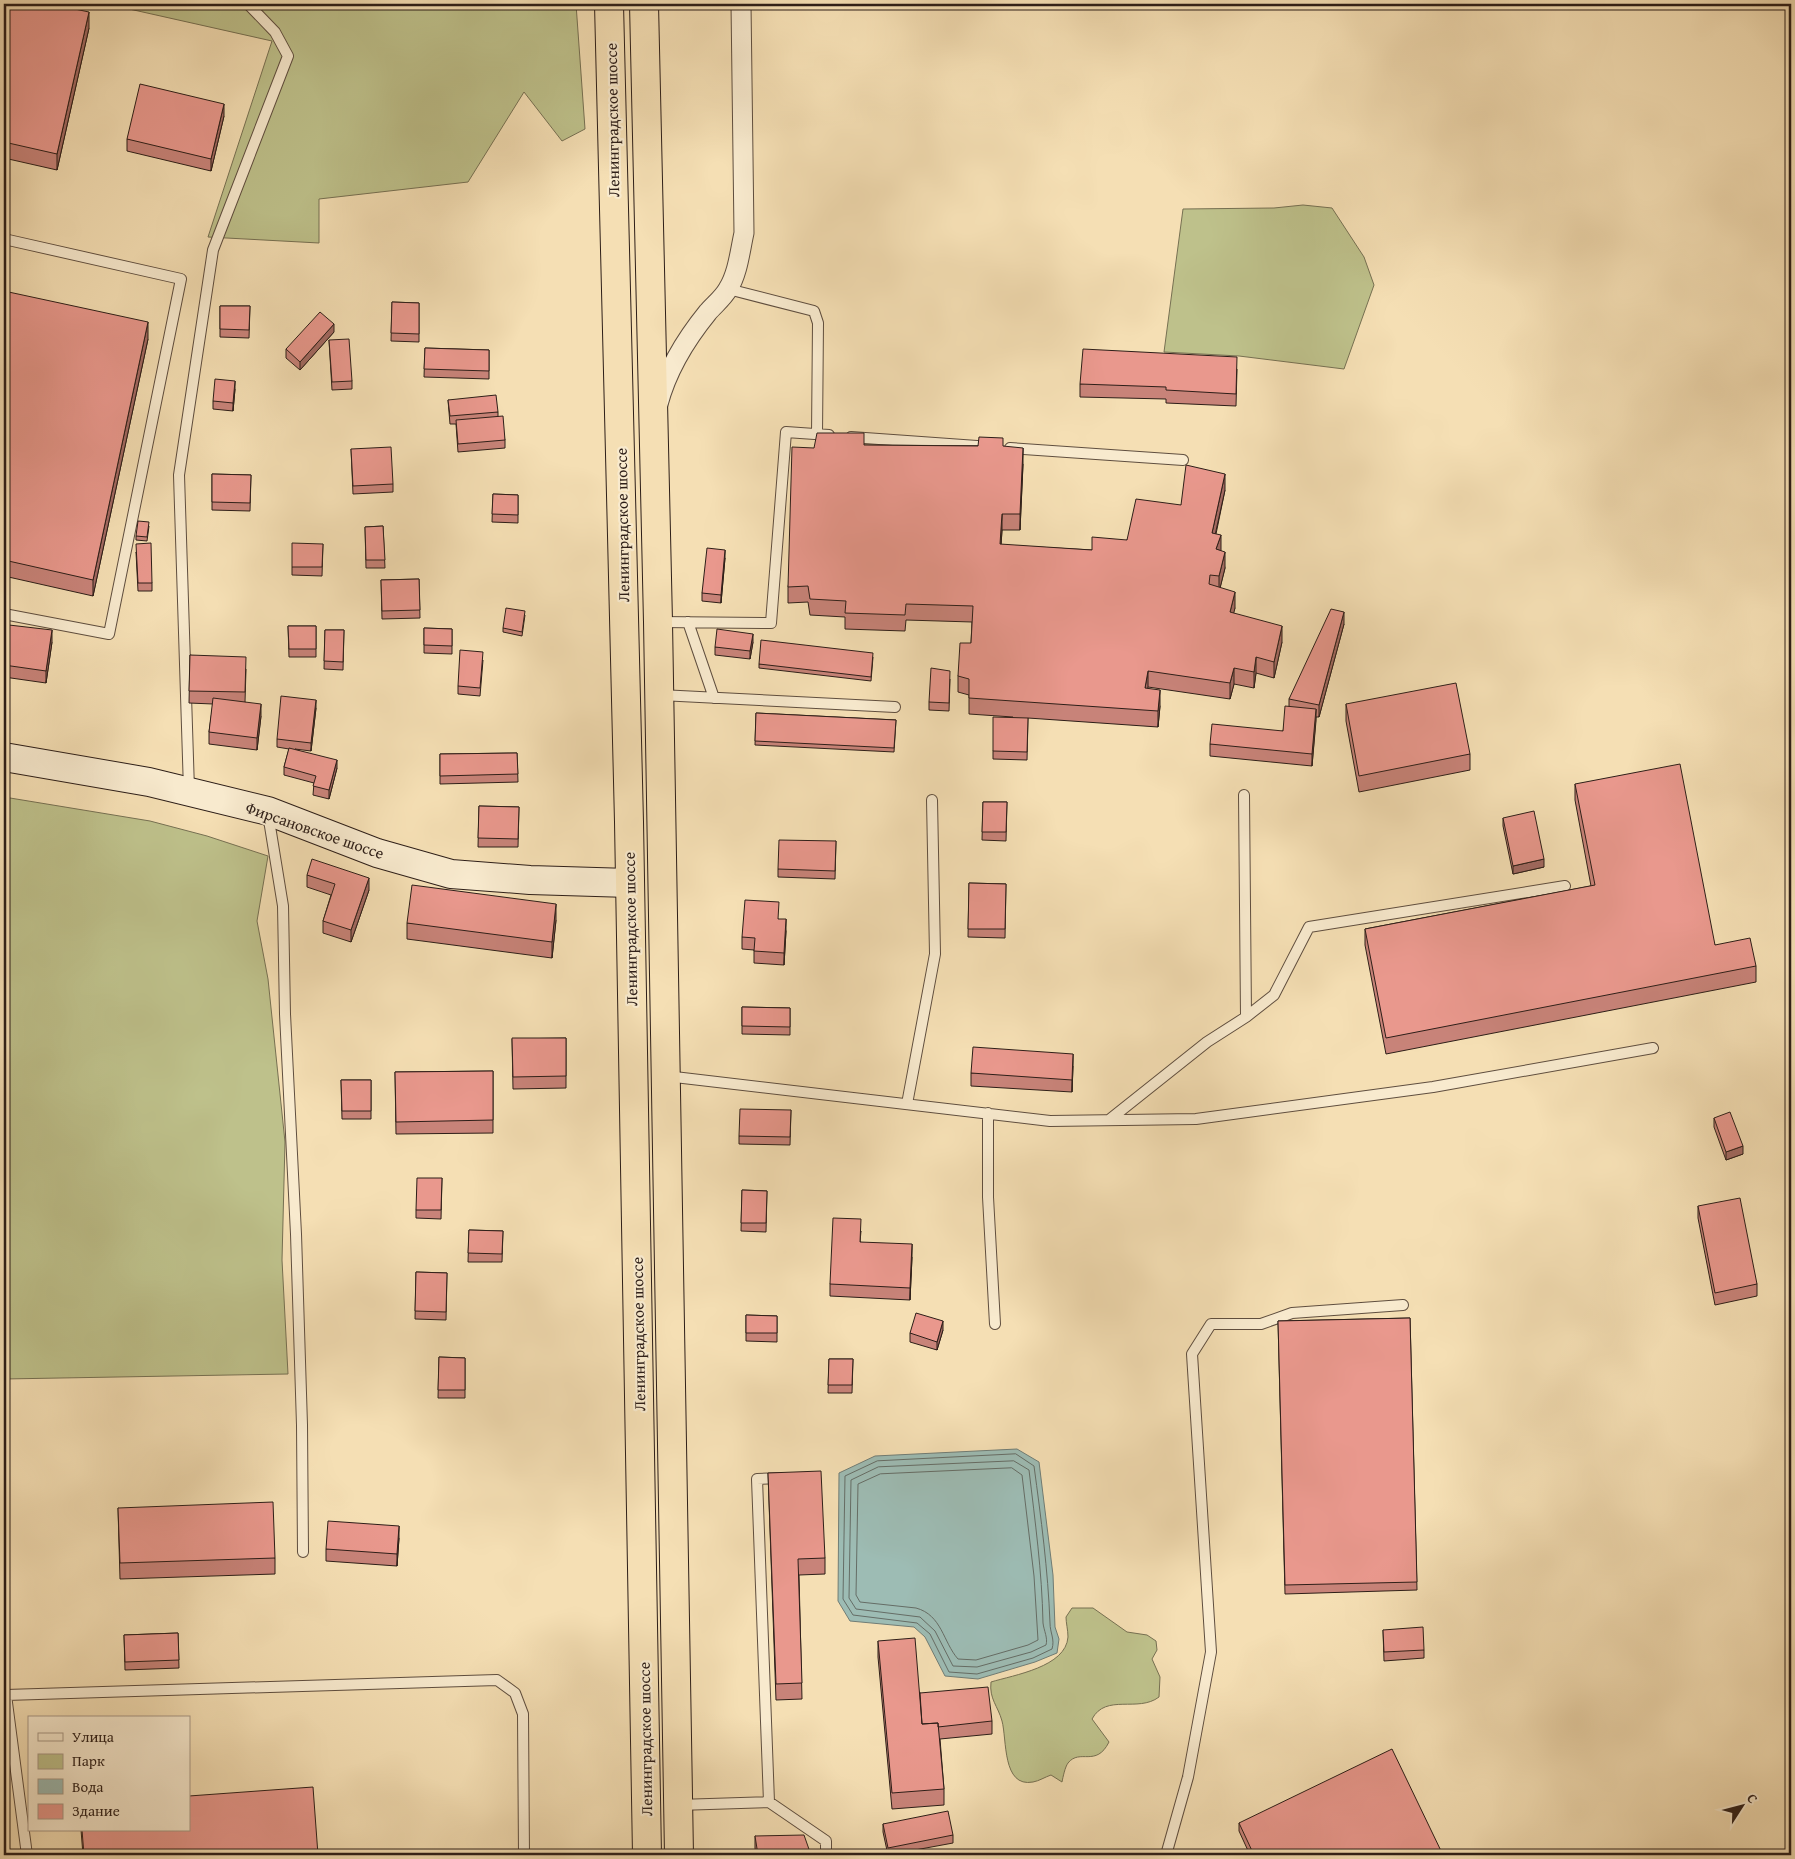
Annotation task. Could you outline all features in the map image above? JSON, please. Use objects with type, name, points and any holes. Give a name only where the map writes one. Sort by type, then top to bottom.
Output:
[{"type":"highway","name":"Ленинградское шоссе","points":[[609,4],[629,822],[647,1855]]},
{"type":"highway","name":"Ленинградское шоссе","points":[[644,4],[658,622],[679,1855]]},
{"type":"main road","name":"Фирсановское шоссе","points":[[4,757],[149,782],[268,811],[377,853],[451,874],[530,880],[629,882]]},
{"type":"street","points":[[653,419],[661,393],[684,345],[708,312],[728,289],[737,264],[744,233],[741,4]]},
{"type":"lane","points":[[189,792],[179,475],[213,250],[288,56],[275,32],[248,4]]},
{"type":"lane","points":[[4,239],[181,279],[109,634],[4,614]]},
{"type":"lane","points":[[728,289],[814,311],[818,323],[817,434]]},
{"type":"lane","points":[[658,622],[771,623],[786,432],[1183,460]]},
{"type":"lane","points":[[688,622],[714,698]]},
{"type":"lane","points":[[659,695],[895,707]]},
{"type":"lane","points":[[1244,795],[1246,1017]]},
{"type":"lane","points":[[907,1104],[934,954],[932,800]]},
{"type":"lane","points":[[268,811],[283,906],[284,1014],[296,1234],[302,1425],[303,1552]]},
{"type":"lane","points":[[1109,1120],[1207,1042],[1246,1017],[1274,995],[1309,927],[1565,886]]},
{"type":"lane","points":[[665,1075],[1050,1120],[1206,1118],[1433,1087],[1653,1048]]},
{"type":"lane","points":[[988,1113],[988,1197],[995,1324]]},
{"type":"lane","points":[[1166,1855],[1188,1777],[1211,1652],[1192,1354],[1211,1324],[1261,1324],[1292,1313],[1403,1305]]},
{"type":"lane","points":[[769,1802],[758,1478],[795,1478]]},
{"type":"lane","points":[[27,1855],[6,1695],[497,1680],[515,1693],[523,1714],[524,1855]]},
{"type":"lane","points":[[678,1805],[769,1802],[826,1841],[826,1855]]},
{"type":"green space","points":[[107,4],[576,4],[585,129],[562,141],[524,92],[468,182],[319,199],[319,243],[208,237],[272,41]]},
{"type":"green space","points":[[1303,205],[1332,208],[1364,257],[1374,285],[1344,369],[1239,356],[1164,352],[1183,209],[1274,208]]},
{"type":"green space","points":[[4,797],[150,821],[207,836],[268,856],[257,921],[268,979],[285,1142],[282,1260],[288,1374],[4,1379]]},
{"type":"green space","points":[[1072,1608],[1093,1608],[1127,1632],[1147,1635],[1156,1641],[1157,1650],[1152,1659],[1160,1677],[1159,1697],[1142,1704],[1114,1705],[1098,1711],[1092,1719],[1109,1742],[1099,1754],[1078,1757],[1068,1763],[1062,1782],[1051,1775],[1033,1782],[1023,1782],[1016,1778],[1011,1770],[1002,1721],[993,1698],[991,1682],[1025,1673],[1049,1663],[1058,1656],[1065,1647],[1068,1637],[1066,1617]]},
{"type":"water","points":[[1017,1449],[1039,1462],[1053,1575],[1055,1627],[1059,1639],[1057,1653],[1035,1662],[978,1679],[945,1676],[925,1637],[914,1627],[850,1621],[838,1601],[839,1473],[875,1456]]},
{"type":"building","points":[[4,4],[51,4],[89,12],[57,154],[4,142]]},
{"type":"building","points":[[140,84],[224,104],[211,159],[127,139]]},
{"type":"building","points":[[4,291],[148,322],[93,580],[4,560]]},
{"type":"building","points":[[392,302],[419,303],[419,334],[391,333]]},
{"type":"building","points":[[220,306],[250,306],[249,330],[220,329]]},
{"type":"building","points":[[320,312],[334,324],[300,362],[286,349]]},
{"type":"building","points":[[349,339],[352,381],[332,382],[329,340]]},
{"type":"building","points":[[425,348],[489,350],[489,371],[424,369]]},
{"type":"building","points":[[1083,349],[1237,357],[1236,394],[1166,390],[1166,387],[1080,384]]},
{"type":"building","points":[[215,379],[235,381],[233,403],[213,401]]},
{"type":"building","points":[[496,395],[498,412],[450,416],[448,400]]},
{"type":"building","points":[[503,416],[505,440],[458,444],[456,420]]},
{"type":"building","points":[[817,433],[864,433],[864,445],[978,446],[979,437],[1003,438],[1003,446],[1023,448],[1020,514],[1002,514],[1000,544],[1092,550],[1092,537],[1127,540],[1136,499],[1181,505],[1186,465],[1225,474],[1212,533],[1221,535],[1216,549],[1225,552],[1219,576],[1210,575],[1209,584],[1235,592],[1230,612],[1282,626],[1274,662],[1256,657],[1254,672],[1234,668],[1230,683],[1148,671],[1145,688],[1160,690],[1158,711],[969,698],[969,679],[958,676],[960,643],[971,643],[973,606],[906,604],[905,615],[845,613],[846,601],[810,599],[808,586],[788,587],[792,447],[814,448]]},
{"type":"building","points":[[391,447],[393,484],[353,486],[351,449]]},
{"type":"building","points":[[212,474],[251,475],[250,503],[212,502]]},
{"type":"building","points":[[493,494],[518,495],[518,515],[492,514]]},
{"type":"building","points":[[138,521],[149,522],[147,537],[136,536]]},
{"type":"building","points":[[383,526],[385,560],[366,560],[365,527]]},
{"type":"building","points":[[151,543],[152,583],[138,583],[136,544]]},
{"type":"building","points":[[292,543],[323,544],[322,567],[292,567]]},
{"type":"building","points":[[707,548],[725,550],[721,595],[702,593]]},
{"type":"building","points":[[419,579],[420,610],[382,611],[381,580]]},
{"type":"building","points":[[506,608],[525,611],[522,632],[503,628]]},
{"type":"building","points":[[1331,609],[1344,612],[1319,705],[1289,699]]},
{"type":"building","points":[[9,625],[52,630],[46,671],[4,665]]},
{"type":"building","points":[[288,626],[316,626],[316,649],[289,649]]},
{"type":"building","points":[[424,628],[452,629],[452,646],[424,645]]},
{"type":"building","points":[[717,629],[753,634],[750,651],[715,647]]},
{"type":"building","points":[[325,630],[344,630],[343,662],[324,661]]},
{"type":"building","points":[[761,640],[873,653],[871,677],[759,664]]},
{"type":"building","points":[[460,650],[483,652],[480,688],[458,686]]},
{"type":"building","points":[[190,655],[246,657],[245,692],[189,691]]},
{"type":"building","points":[[931,668],[950,671],[949,703],[929,702]]},
{"type":"building","points":[[1456,683],[1470,754],[1359,776],[1346,704]]},
{"type":"building","points":[[281,696],[316,700],[311,743],[277,739]]},
{"type":"building","points":[[213,698],[261,704],[257,738],[209,732]]},
{"type":"building","points":[[1285,706],[1316,709],[1312,754],[1210,744],[1212,724],[1283,731]]},
{"type":"building","points":[[756,713],[896,720],[894,748],[755,741]]},
{"type":"building","points":[[993,717],[1028,718],[1027,752],[993,751]]},
{"type":"building","points":[[289,748],[337,760],[329,790],[313,786],[316,776],[284,767]]},
{"type":"building","points":[[517,753],[518,774],[440,776],[440,754]]},
{"type":"building","points":[[1680,764],[1715,945],[1750,938],[1756,966],[1386,1038],[1365,929],[1595,885],[1575,784]]},
{"type":"building","points":[[983,802],[1007,802],[1006,832],[982,832]]},
{"type":"building","points":[[479,806],[519,807],[518,839],[478,838]]},
{"type":"building","points":[[1534,811],[1544,859],[1513,866],[1503,818]]},
{"type":"building","points":[[779,840],[836,841],[835,871],[778,869]]},
{"type":"building","points":[[312,859],[369,878],[351,930],[323,921],[335,884],[307,875]]},
{"type":"building","points":[[969,883],[1006,884],[1005,929],[968,929]]},
{"type":"building","points":[[412,885],[556,904],[552,942],[407,923]]},
{"type":"building","points":[[745,900],[779,902],[778,919],[786,919],[784,953],[754,951],[755,938],[742,937]]},
{"type":"building","points":[[742,1007],[790,1008],[790,1027],[742,1026]]},
{"type":"building","points":[[512,1038],[566,1038],[566,1076],[513,1077]]},
{"type":"building","points":[[973,1047],[1073,1054],[1072,1080],[971,1073]]},
{"type":"building","points":[[493,1071],[493,1120],[396,1122],[395,1072]]},
{"type":"building","points":[[341,1080],[371,1080],[371,1111],[342,1111]]},
{"type":"building","points":[[740,1109],[791,1110],[790,1137],[739,1136]]},
{"type":"building","points":[[1730,1112],[1743,1146],[1726,1152],[1714,1118]]},
{"type":"building","points":[[417,1178],[442,1178],[441,1210],[416,1210]]},
{"type":"building","points":[[742,1190],[767,1191],[766,1223],[741,1223]]},
{"type":"building","points":[[1740,1198],[1757,1284],[1715,1293],[1698,1206]]},
{"type":"building","points":[[833,1218],[861,1219],[860,1242],[912,1244],[910,1288],[830,1284]]},
{"type":"building","points":[[469,1230],[503,1231],[502,1254],[468,1253]]},
{"type":"building","points":[[416,1272],[447,1273],[446,1312],[415,1311]]},
{"type":"building","points":[[916,1313],[943,1321],[937,1342],[910,1333]]},
{"type":"building","points":[[746,1315],[777,1316],[777,1333],[746,1333]]},
{"type":"building","points":[[1410,1318],[1417,1582],[1285,1585],[1278,1321]]},
{"type":"building","points":[[439,1357],[465,1358],[465,1390],[438,1390]]},
{"type":"building","points":[[829,1359],[853,1359],[852,1385],[828,1385]]},
{"type":"building","points":[[5,1373],[9,1491],[4,1491]]},
{"type":"building","points":[[821,1471],[825,1558],[798,1559],[802,1683],[776,1684],[768,1473]]},
{"type":"building","points":[[273,1502],[275,1558],[120,1563],[118,1508]]},
{"type":"building","points":[[328,1521],[399,1526],[397,1554],[326,1549]]},
{"type":"building","points":[[1423,1627],[1424,1650],[1384,1652],[1383,1630]]},
{"type":"building","points":[[178,1633],[179,1660],[125,1662],[124,1635]]},
{"type":"building","points":[[915,1638],[922,1724],[938,1723],[944,1789],[892,1793],[878,1641]]},
{"type":"building","points":[[988,1687],[992,1721],[938,1727],[938,1723],[922,1724],[920,1693]]},
{"type":"building","points":[[1392,1749],[1443,1855],[1254,1855],[1239,1823]]},
{"type":"building","points":[[313,1787],[318,1855],[84,1855],[82,1832],[190,1832],[190,1796]]},
{"type":"building","points":[[948,1811],[953,1835],[888,1848],[883,1824]]},
{"type":"building","points":[[804,1835],[811,1855],[758,1855],[755,1836]]}]
